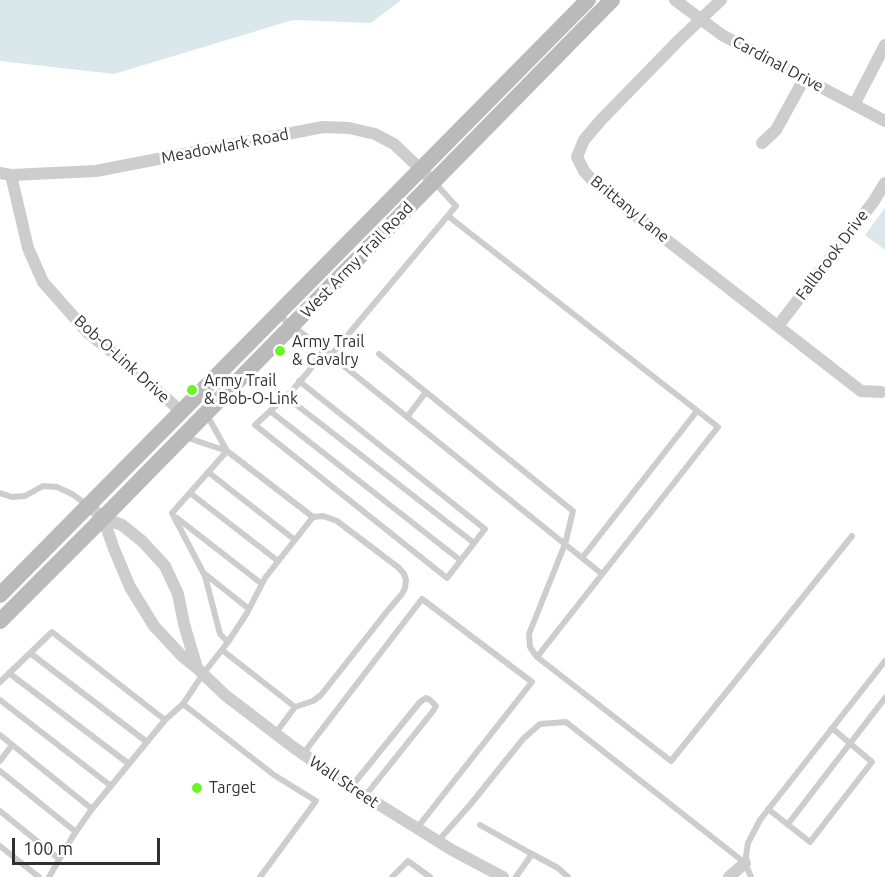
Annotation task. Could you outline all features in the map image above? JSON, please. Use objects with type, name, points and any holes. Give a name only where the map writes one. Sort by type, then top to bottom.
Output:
[{"type":"main road","name":"West Army Trail Road","points":[[0,621],[292,326],[588,0]]},
{"type":"main road","name":"West Army Trail Road","points":[[0,595],[278,315],[612,0]]},
{"type":"street","name":"Cardinal Drive","points":[[675,0],[722,35],[885,122]]},
{"type":"street","points":[[701,20],[721,0]]},
{"type":"street","name":"Brittany Lane","points":[[701,20],[593,129],[584,140],[577,157],[584,171],[614,199],[778,326]]},
{"type":"street","points":[[854,105],[885,45]]},
{"type":"street","points":[[762,143],[777,130],[804,79]]},
{"type":"street","name":"Meadowlark Road","points":[[5,174],[96,171],[323,127],[349,128],[375,134],[394,144],[427,175]]},
{"type":"street","name":"Bob-O-Link Drive","points":[[5,174],[28,248],[44,282],[88,333],[182,412]]},
{"type":"street","name":"Fallbrook Drive","points":[[778,326],[874,201],[885,183]]},
{"type":"street","points":[[778,326],[861,391],[881,392]]},
{"type":"street","name":"Wall Street","points":[[89,506],[104,518],[122,525],[142,541],[165,566],[178,594],[184,624],[200,671]]},
{"type":"street","name":"Wall Street","points":[[104,518],[130,587],[154,626],[182,656],[225,695],[275,734],[351,787],[417,829],[503,877]]},
{"type":"street","points":[[729,877],[745,863]]},
{"type":"lane","points":[[331,356],[456,206],[427,175]]},
{"type":"lane","points":[[448,216],[718,427],[537,657]]},
{"type":"lane","points":[[278,315],[602,574]]},
{"type":"lane","points":[[300,381],[485,529],[447,578],[255,426],[300,381],[324,350]]},
{"type":"lane","points":[[379,354],[573,511],[565,544],[529,634],[530,647],[537,657],[671,761],[852,536]]},
{"type":"lane","points":[[407,417],[426,393]]},
{"type":"lane","points":[[285,396],[474,543]]},
{"type":"lane","points":[[270,411],[460,560]]},
{"type":"lane","points":[[582,558],[697,411]]},
{"type":"lane","points":[[206,414],[227,451]]},
{"type":"lane","points":[[184,436],[227,451],[313,517],[322,516],[337,521],[399,568],[406,580],[402,594],[321,695],[313,701],[295,707],[275,734]]},
{"type":"lane","points":[[227,451],[172,513],[205,574],[220,634],[228,642]]},
{"type":"lane","points":[[208,472],[295,540]]},
{"type":"lane","points":[[0,493],[12,497],[25,496],[43,486],[57,487],[89,506]]},
{"type":"lane","points":[[190,493],[278,561]]},
{"type":"lane","points":[[174,516],[262,584]]},
{"type":"lane","points":[[49,877],[92,808],[165,720],[183,704],[200,671],[228,642],[262,584],[313,517]]},
{"type":"lane","points":[[205,574],[249,609]]},
{"type":"lane","points":[[303,754],[422,599],[532,682],[417,829]]},
{"type":"lane","points":[[0,682],[52,632],[165,720]]},
{"type":"lane","points":[[222,650],[295,707]]},
{"type":"lane","points":[[30,653],[147,742]]},
{"type":"lane","points":[[745,863],[748,843],[760,820],[832,728],[883,669],[885,661]]},
{"type":"lane","points":[[9,674],[129,764]]},
{"type":"lane","points":[[351,787],[420,702],[426,698],[430,700],[436,706],[365,796]]},
{"type":"lane","points":[[788,824],[885,698]]},
{"type":"lane","points":[[0,700],[111,786]]},
{"type":"lane","points":[[183,704],[274,775],[316,801],[260,877]]},
{"type":"lane","points":[[438,841],[524,739],[540,724],[566,722],[745,863],[751,877]]},
{"type":"lane","points":[[768,809],[810,842],[873,762],[832,728]]},
{"type":"lane","points":[[398,729],[411,738]]},
{"type":"lane","points":[[0,735],[92,808]]},
{"type":"lane","points":[[0,761],[12,745]]},
{"type":"lane","points":[[0,771],[76,832]]},
{"type":"lane","points":[[0,811],[59,859]]},
{"type":"lane","points":[[480,825],[558,868],[568,877]]},
{"type":"lane","points":[[0,846],[39,877]]},
{"type":"lane","points":[[516,877],[532,854]]},
{"type":"lane","points":[[392,877],[408,861],[430,877]]},
{"type":"shaded area","points":[[0,0],[401,0],[371,23],[293,20],[114,74],[0,61]]},
{"type":"shaded area","points":[[885,208],[885,250],[865,235]]},
{"type":"place","name":"Army Trail & Cavalry","points":[[280,351]]},
{"type":"place","name":"Army Trail & Bob-O-Link","points":[[192,390]]},
{"type":"place","name":"Target","points":[[197,788]]}]
